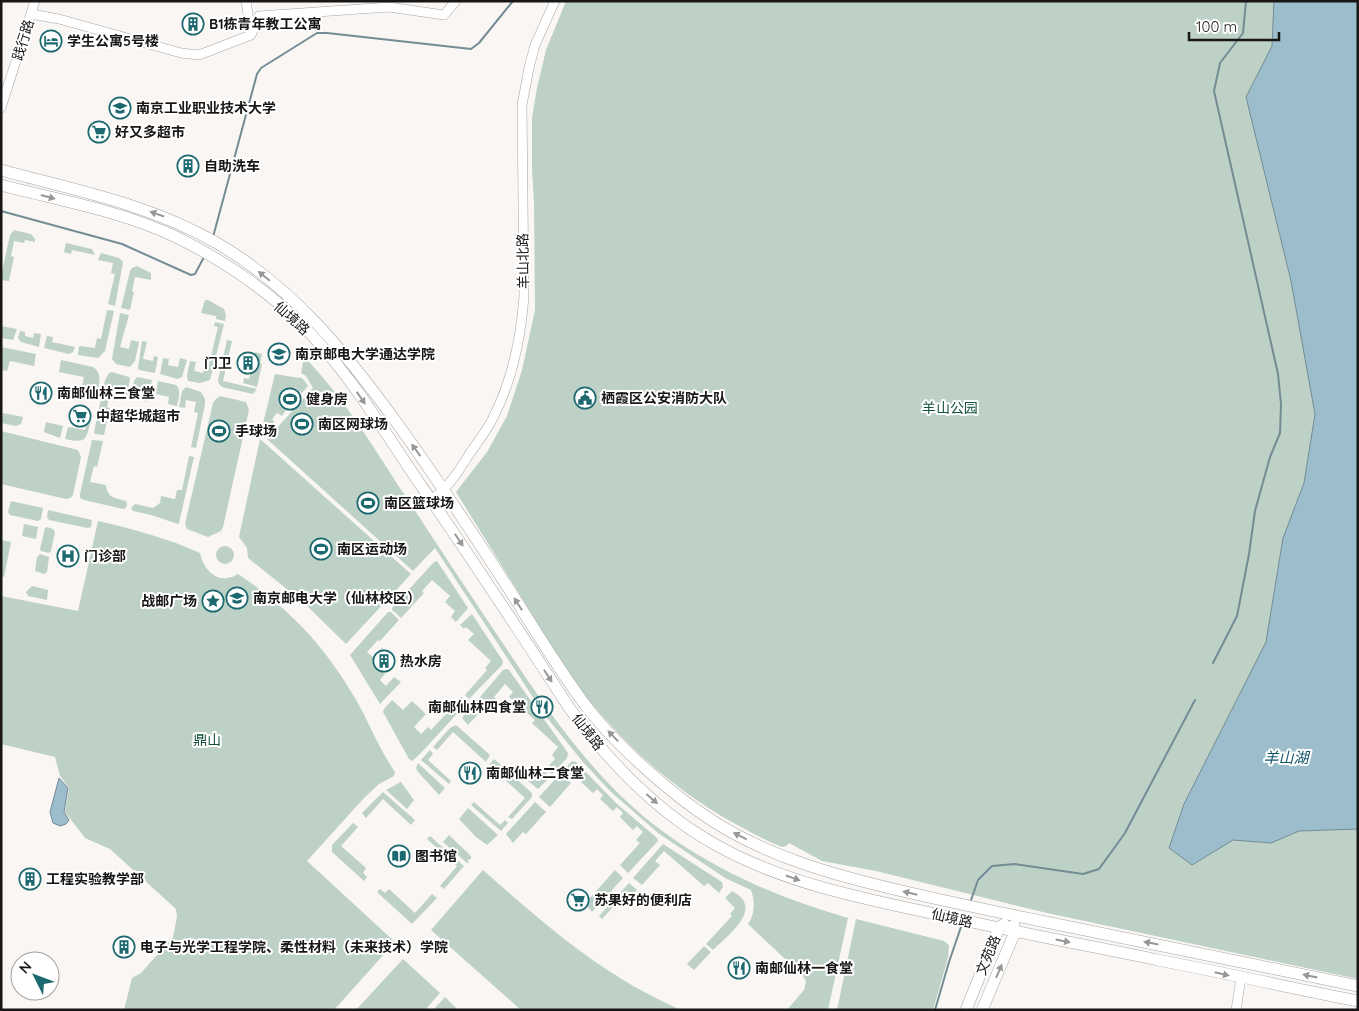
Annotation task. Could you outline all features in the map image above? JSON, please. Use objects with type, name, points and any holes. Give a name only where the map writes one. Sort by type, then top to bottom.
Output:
[{"type":"main road","name":"仙境路","points":[[1,170],[138,207],[172,219],[220,244],[286,294],[328,334],[354,366],[445,490],[584,704],[622,746],[665,785],[700,813],[725,828],[786,858],[855,881],[1013,916],[1358,986]]},
{"type":"main road","name":"仙境路","points":[[1,185],[123,217],[174,236],[213,257],[274,301],[307,329],[346,377],[588,733],[610,760],[638,787],[677,820],[718,847],[759,867],[800,881],[856,896],[1015,932],[1358,1001]]},
{"type":"main road","name":"文苑路","points":[[966,1010],[999,928],[1013,916]]},
{"type":"main road","name":"文苑路","points":[[982,1010],[1015,932],[1013,916]]},
{"type":"street","name":"践行路","points":[[1,108],[35,1]]},
{"type":"street","points":[[246,1],[251,35]]},
{"type":"street","points":[[31,14],[59,19],[181,53],[199,55],[251,35],[259,16],[355,6],[389,7],[444,15],[456,1]]},
{"type":"street","name":"羊山北路","points":[[431,500],[445,490],[493,419],[516,358],[522,326],[524,296],[522,105],[535,45],[555,1]]},
{"type":"street","points":[[1236,1010],[1241,978]]},
{"type":"green space","name":"羊山公园","points":[[566,1],[1358,1],[1358,979],[1047,913],[876,871],[822,861],[789,843],[782,847],[730,821],[685,792],[627,742],[591,703],[574,682],[456,492],[487,452],[507,416],[522,370],[535,310],[532,118],[546,50]]},
{"type":"green space","points":[[14,230],[31,234],[35,242],[25,240],[24,243],[14,241],[11,256],[14,257],[9,281],[1,280],[10,235]]},
{"type":"green space","points":[[66,243],[92,249],[95,255],[72,250],[71,254],[64,252]]},
{"type":"green space","points":[[101,253],[119,258],[123,262],[115,306],[108,304],[115,274],[111,273],[113,263],[98,260]]},
{"type":"green space","points":[[137,266],[151,273],[151,280],[135,277],[130,310],[121,308],[130,271]]},
{"type":"green space","points":[[205,300],[224,309],[225,321],[216,319],[216,316],[201,313]]},
{"type":"green space","points":[[107,310],[114,311],[105,351],[98,358],[78,355],[79,346],[95,348],[97,338],[101,339]]},
{"type":"green space","points":[[120,313],[129,315],[120,347],[129,349],[131,340],[139,342],[135,361],[130,367],[116,364],[112,359]]},
{"type":"green space","points":[[215,322],[224,324],[210,380],[200,383],[188,381],[190,361],[196,362],[194,371],[203,373],[205,364],[209,364],[218,327],[214,326]]},
{"type":"green space","points":[[1,326],[17,329],[13,340],[1,338]]},
{"type":"green space","points":[[20,331],[25,332],[25,336],[33,338],[34,333],[41,334],[39,347],[21,342],[18,338]]},
{"type":"green space","points":[[47,336],[53,337],[52,342],[75,347],[73,352],[69,354],[44,348]]},
{"type":"green space","points":[[227,340],[232,341],[223,381],[257,389],[253,394],[222,387],[219,384],[218,380]]},
{"type":"green space","points":[[142,341],[147,342],[143,359],[153,361],[154,356],[158,357],[155,373],[139,370],[138,368]]},
{"type":"green space","points":[[1,347],[36,354],[34,366],[10,361],[7,371],[1,370]]},
{"type":"green space","points":[[255,352],[262,354],[257,387],[243,383],[244,378],[249,379]]},
{"type":"green space","points":[[304,357],[319,372],[357,423],[520,669],[554,717],[590,763],[610,784],[653,824],[698,855],[771,891],[848,918],[828,1010],[787,1010],[804,990],[806,981],[748,924],[754,907],[751,890],[725,878],[658,833],[610,791],[583,762],[544,714],[435,548],[413,571],[267,439],[313,388],[306,376],[301,373]]},
{"type":"green space","points":[[163,358],[169,359],[168,365],[178,367],[180,358],[187,360],[182,377],[178,379],[160,374]]},
{"type":"green space","points":[[61,360],[93,367],[100,379],[97,393],[81,390],[84,377],[59,372]]},
{"type":"green space","points":[[112,372],[129,377],[127,396],[110,393],[107,407],[110,408],[104,435],[95,434],[105,380],[109,373]]},
{"type":"green space","points":[[275,374],[300,377],[308,386],[302,393],[294,387],[279,404],[286,410],[282,416],[277,413],[272,419],[275,423],[264,436],[261,432]]},
{"type":"green space","points":[[137,377],[152,380],[147,402],[144,401],[146,392],[132,390]]},
{"type":"green space","points":[[158,381],[178,387],[177,406],[168,404],[169,397],[156,394]]},
{"type":"green space","points":[[186,387],[201,392],[205,399],[196,448],[191,447],[198,413],[194,412],[196,402],[186,400],[185,408],[179,407],[182,391]]},
{"type":"green space","points":[[220,396],[246,402],[249,410],[223,527],[221,531],[208,537],[187,529],[185,524],[213,403]]},
{"type":"green space","points":[[3,413],[23,417],[21,424],[16,426],[1,423]]},
{"type":"green space","points":[[87,419],[91,420],[88,432],[82,440],[65,439],[68,427],[85,430]]},
{"type":"green space","points":[[46,422],[63,426],[60,438],[44,432]]},
{"type":"green space","points":[[1,431],[78,450],[81,457],[73,495],[66,499],[1,484]]},
{"type":"green space","name":"南区运动场","points":[[260,439],[411,574],[346,644],[303,602],[248,558],[247,548],[239,537]]},
{"type":"green space","points":[[92,440],[103,441],[97,467],[94,466],[90,482],[106,485],[110,495],[126,501],[126,508],[123,509],[80,498]]},
{"type":"green space","points":[[189,456],[194,457],[178,524],[133,511],[131,508],[135,504],[153,508],[160,503],[161,496],[175,499],[177,490],[182,490]]},
{"type":"green space","points":[[11,501],[43,508],[41,519],[38,521],[10,515],[8,512]]},
{"type":"green space","points":[[48,510],[92,520],[91,527],[49,520],[47,517]]},
{"type":"green space","name":"鼎山","points":[[98,521],[150,534],[200,553],[205,566],[213,575],[225,578],[238,574],[273,600],[304,629],[331,661],[355,698],[395,772],[394,776],[379,784],[364,798],[307,861],[395,942],[334,1010],[124,1010],[132,978],[141,973],[173,937],[177,917],[176,909],[110,849],[85,838],[65,812],[69,788],[60,776],[55,757],[1,744],[1,596],[78,611]]},
{"type":"green space","points":[[24,524],[38,527],[36,539],[22,536]]},
{"type":"green space","points":[[47,527],[55,532],[49,553],[40,549],[45,528]]},
{"type":"green space","points":[[1,540],[11,542],[4,577],[1,576]]},
{"type":"green space","points":[[225,546],[231,549],[234,555],[231,561],[225,564],[219,561],[216,555],[219,549]]},
{"type":"green space","points":[[40,554],[49,557],[47,572],[44,574],[35,571],[37,557]]},
{"type":"green space","points":[[437,561],[468,608],[456,622],[451,617],[455,611],[445,602],[450,596],[432,580],[422,591],[424,593],[401,618],[392,608]]},
{"type":"green space","points":[[32,586],[48,590],[47,600],[28,596],[26,592]]},
{"type":"green space","points":[[388,612],[391,612],[399,620],[367,652],[373,657],[382,648],[385,651],[373,663],[385,674],[380,680],[386,686],[394,677],[401,682],[380,704],[350,655]]},
{"type":"green space","points":[[472,614],[503,661],[502,665],[469,699],[465,695],[487,670],[485,668],[491,661],[468,640],[474,634],[466,627],[464,629],[460,625]]},
{"type":"green space","points":[[507,669],[568,753],[567,758],[552,774],[546,769],[555,759],[552,755],[558,747],[532,723],[535,720],[509,697],[513,692],[505,684],[494,697],[496,699],[490,706],[480,697],[503,670]]},
{"type":"green space","points":[[462,697],[466,704],[419,755],[412,761],[409,759],[383,712],[384,709],[392,700],[403,710],[412,701],[426,714],[414,727],[421,734],[428,727],[431,730]]},
{"type":"green space","points":[[477,699],[488,709],[483,714],[480,712],[468,725],[462,718]]},
{"type":"green space","points":[[456,725],[490,755],[486,762],[453,732],[437,750],[433,747],[450,728]]},
{"type":"green space","points":[[430,750],[433,754],[428,760],[451,781],[449,784],[421,760]]},
{"type":"green space","points":[[494,759],[532,793],[532,797],[512,819],[508,817],[525,798],[489,765]]},
{"type":"green space","points":[[572,761],[576,762],[617,804],[657,838],[658,841],[628,873],[620,865],[640,843],[636,840],[643,832],[637,826],[633,830],[620,817],[623,813],[617,807],[613,811],[600,799],[603,795],[597,789],[593,793],[581,782],[585,778],[577,771],[569,781],[571,783],[550,807],[539,797]]},
{"type":"green space","points":[[418,763],[445,788],[439,795],[418,772],[416,768]]},
{"type":"green space","points":[[544,771],[550,777],[538,789],[528,781],[535,774],[538,777]]},
{"type":"green space","points":[[401,782],[414,800],[407,809],[386,790]]},
{"type":"green space","points":[[383,792],[415,820],[411,825],[383,799],[366,818],[362,813]]},
{"type":"green space","points":[[474,802],[500,825],[505,820],[508,823],[501,831],[471,805]]},
{"type":"green space","points":[[535,802],[546,812],[526,834],[523,832],[513,843],[506,834]]},
{"type":"green space","points":[[468,808],[498,835],[487,845],[476,837],[459,819]]},
{"type":"green space","points":[[353,823],[358,827],[341,846],[366,868],[363,873],[367,877],[364,881],[332,852],[332,845]]},
{"type":"green space","points":[[449,835],[471,856],[471,859],[467,860],[469,862],[467,863],[443,842]]},
{"type":"green space","points":[[430,836],[464,866],[444,889],[440,886],[457,866],[427,839]]},
{"type":"green space","points":[[663,844],[722,882],[723,887],[719,893],[708,883],[704,886],[664,851],[655,861],[660,865],[642,885],[633,878]]},
{"type":"green space","points":[[483,870],[553,930],[601,966],[653,997],[681,1010],[521,1010],[431,930]]},
{"type":"green space","points":[[615,870],[623,878],[592,912],[583,901],[587,896],[590,898]]},
{"type":"green space","points":[[629,883],[637,890],[628,901],[622,897],[602,919],[599,916]]},
{"type":"green space","points":[[380,889],[385,893],[389,889],[415,913],[432,894],[437,898],[412,924],[377,892]]},
{"type":"green space","points":[[732,891],[741,898],[745,905],[745,913],[735,929],[713,950],[706,944],[732,916],[730,914],[735,908],[725,898]]},
{"type":"green space","points":[[856,919],[944,941],[949,945],[948,958],[933,1010],[837,1010]]},
{"type":"green space","points":[[704,946],[711,952],[694,970],[687,964]]},
{"type":"green space","points":[[403,959],[440,993],[425,1010],[356,1010]]},
{"type":"green space","points":[[445,997],[458,1010],[433,1010]]},
{"type":"water","name":"羊山湖","points":[[1274,1],[1358,1],[1358,829],[1299,831],[1271,843],[1233,840],[1192,865],[1169,848],[1184,804],[1266,642],[1283,538],[1304,483],[1315,414],[1291,281],[1246,97],[1272,46]]},
{"type":"water","points":[[59,778],[68,788],[64,812],[69,820],[66,824],[60,826],[53,823],[50,812]]},
{"type":"waterway","points":[[213,237],[257,74],[261,68],[317,33],[471,49],[479,43],[513,1]]},
{"type":"waterway","points":[[1213,663],[1237,616],[1255,511],[1270,457],[1280,433],[1281,404],[1278,374],[1214,91],[1220,63],[1243,33],[1246,1]]},
{"type":"waterway","points":[[1,211],[122,244],[191,275],[195,274],[204,257]]},
{"type":"waterway","points":[[970,903],[978,880],[992,866],[1015,864],[1083,874],[1099,869],[1125,833],[1195,700]]},
{"type":"waterway","points":[[935,1010],[962,924]]},
{"type":"place","name":"B1栋青年教工公寓","points":[[193,24]]},
{"type":"place","name":"学生公寓5号楼","points":[[51,41]]},
{"type":"place","name":"南京工业职业技术大学","points":[[120,108]]},
{"type":"place","name":"好又多超市","points":[[99,132]]},
{"type":"place","name":"自助洗车","points":[[188,166]]},
{"type":"place","name":"南京邮电大学通达学院","points":[[279,354]]},
{"type":"place","name":"门卫","points":[[248,363]]},
{"type":"place","name":"南邮仙林三食堂","points":[[41,393]]},
{"type":"place","name":"栖霞区公安消防大队","points":[[585,398]]},
{"type":"place","name":"健身房","points":[[290,399]]},
{"type":"place","name":"中超华城超市","points":[[80,416]]},
{"type":"place","name":"南区网球场","points":[[302,424]]},
{"type":"place","name":"手球场","points":[[219,431]]},
{"type":"place","name":"南区篮球场","points":[[368,503]]},
{"type":"place","name":"南区运动场","points":[[321,549]]},
{"type":"place","name":"门诊部","points":[[68,556]]},
{"type":"place","name":"南京邮电大学（仙林校区）","points":[[237,598]]},
{"type":"place","name":"战邮广场","points":[[213,601]]},
{"type":"place","name":"热水房","points":[[384,661]]},
{"type":"place","name":"南邮仙林四食堂","points":[[542,707]]},
{"type":"place","name":"南邮仙林二食堂","points":[[470,773]]},
{"type":"place","name":"图书馆","points":[[399,856]]},
{"type":"place","name":"工程实验教学部","points":[[30,879]]},
{"type":"place","name":"苏果好的便利店","points":[[578,900]]},
{"type":"place","name":"电子与光学工程学院、柔性材料（未来技术）学院","points":[[124,947]]},
{"type":"place","name":"南邮仙林一食堂","points":[[739,968]]}]
